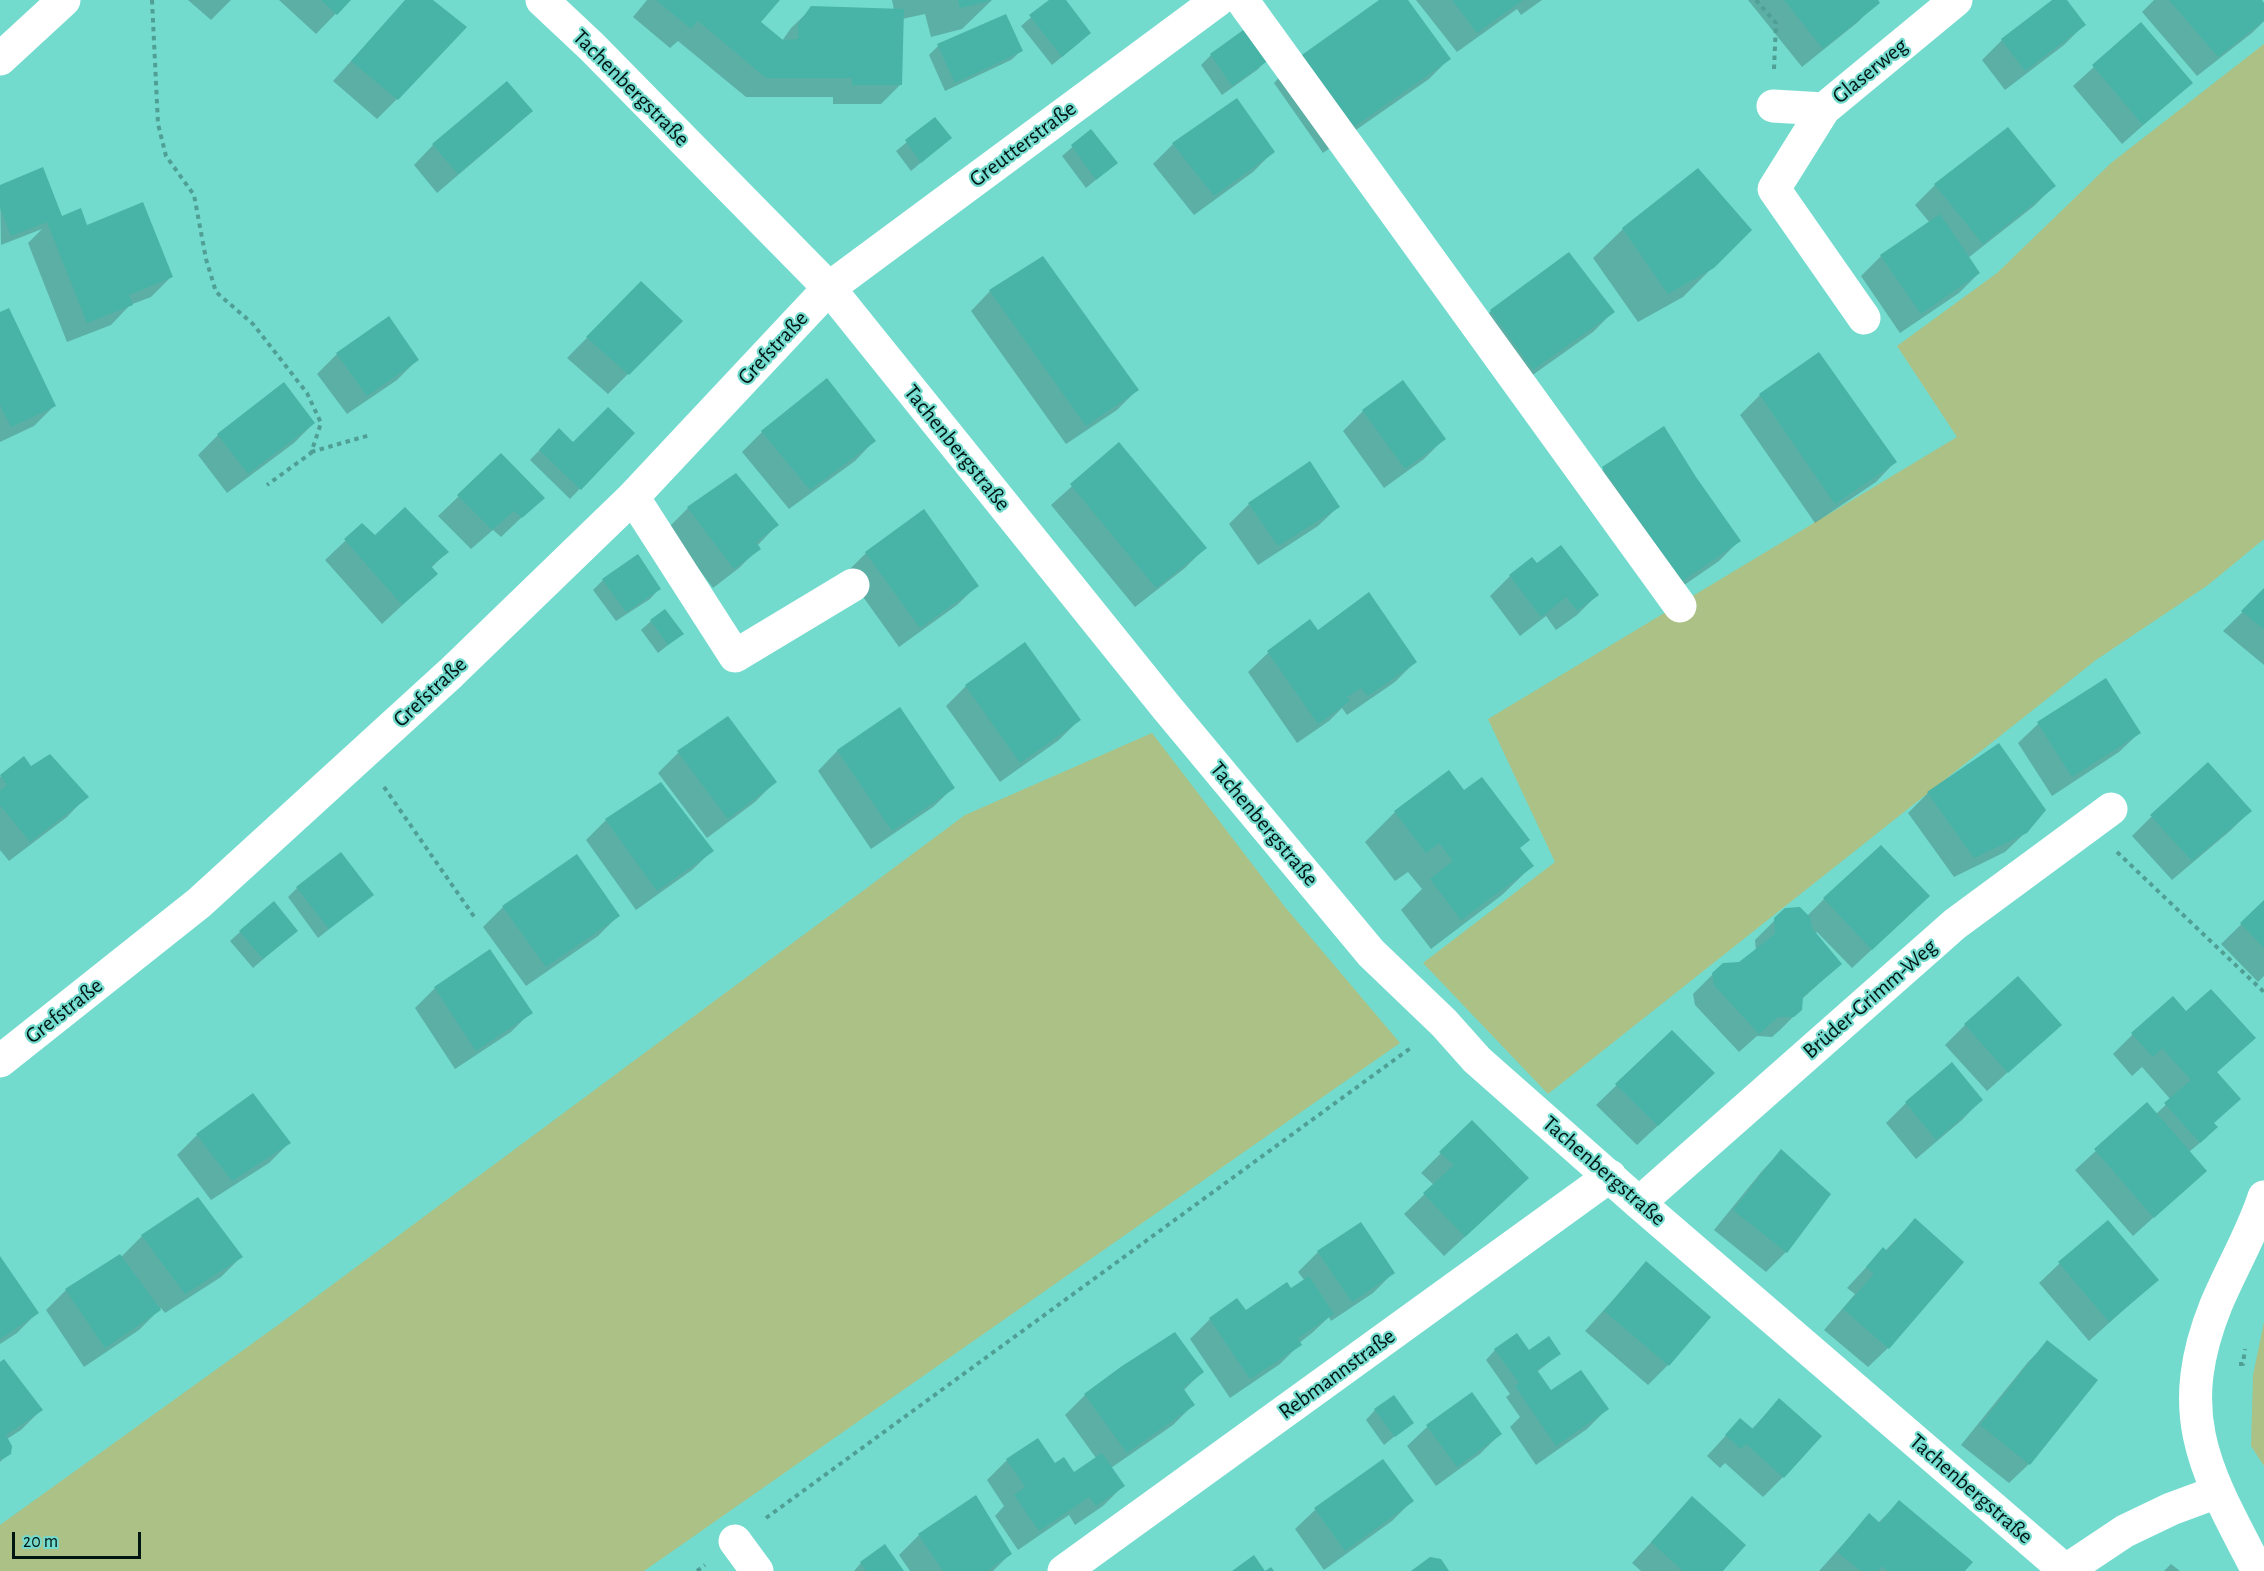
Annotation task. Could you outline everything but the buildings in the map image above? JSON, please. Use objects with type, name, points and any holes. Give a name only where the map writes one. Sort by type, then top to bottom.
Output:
[{"type":"street","points":[[0,59],[64,0]]},
{"type":"street","name":"Tachenbergstraße","points":[[542,0],[592,47],[829,288],[1160,699],[1364,944],[1444,1023],[1477,1060],[1639,1203],[2066,1571]]},
{"type":"street","name":"Greutterstraße","points":[[829,288],[1218,0]]},
{"type":"street","points":[[1242,0],[1680,606]]},
{"type":"street","name":"Glaserweg","points":[[1773,106],[1824,109],[1956,0]]},
{"type":"street","points":[[1824,109],[1774,189],[1864,318]]},
{"type":"street","name":"Grefstraße","points":[[0,1061],[199,903],[451,673],[633,497],[829,288]]},
{"type":"street","points":[[633,497],[735,656],[853,585]]},
{"type":"street","name":"Brüder-Grimm-Weg","points":[[1639,1203],[1955,924],[2100,817]]},
{"type":"street","name":"Rebmannstraße","points":[[1064,1571],[1610,1176]]},
{"type":"street","points":[[2258,1571],[2217,1492],[2202,1452],[2194,1396],[2200,1361],[2216,1307],[2264,1197]]},
{"type":"street","points":[[2066,1571],[2125,1531],[2171,1509],[2217,1492]]},
{"type":"street","points":[[735,1541],[757,1571]]},
{"type":"path","points":[[152,0],[158,124],[166,156],[194,195],[206,259],[216,292],[253,324],[307,393],[321,423],[311,453]]},
{"type":"path","points":[[1756,0],[1776,23],[1773,106]]},
{"type":"path","points":[[267,485],[311,453],[370,435]]},
{"type":"path","points":[[362,754],[475,918]]},
{"type":"path","points":[[2100,817],[2264,992]]},
{"type":"path","points":[[697,1571],[1444,1023]]},
{"type":"green space","points":[[2264,44],[2264,539],[2208,585],[2096,660],[1548,1094],[1423,963],[1555,862],[1488,719],[1957,437],[1897,346],[1997,273],[2111,163]]},
{"type":"green space","points":[[1152,733],[1285,907],[1400,1043],[644,1571],[0,1571],[0,1525],[278,1325],[965,815]]},
{"type":"green space","points":[[2264,1322],[2264,1466],[2251,1446],[2253,1375]]}]
